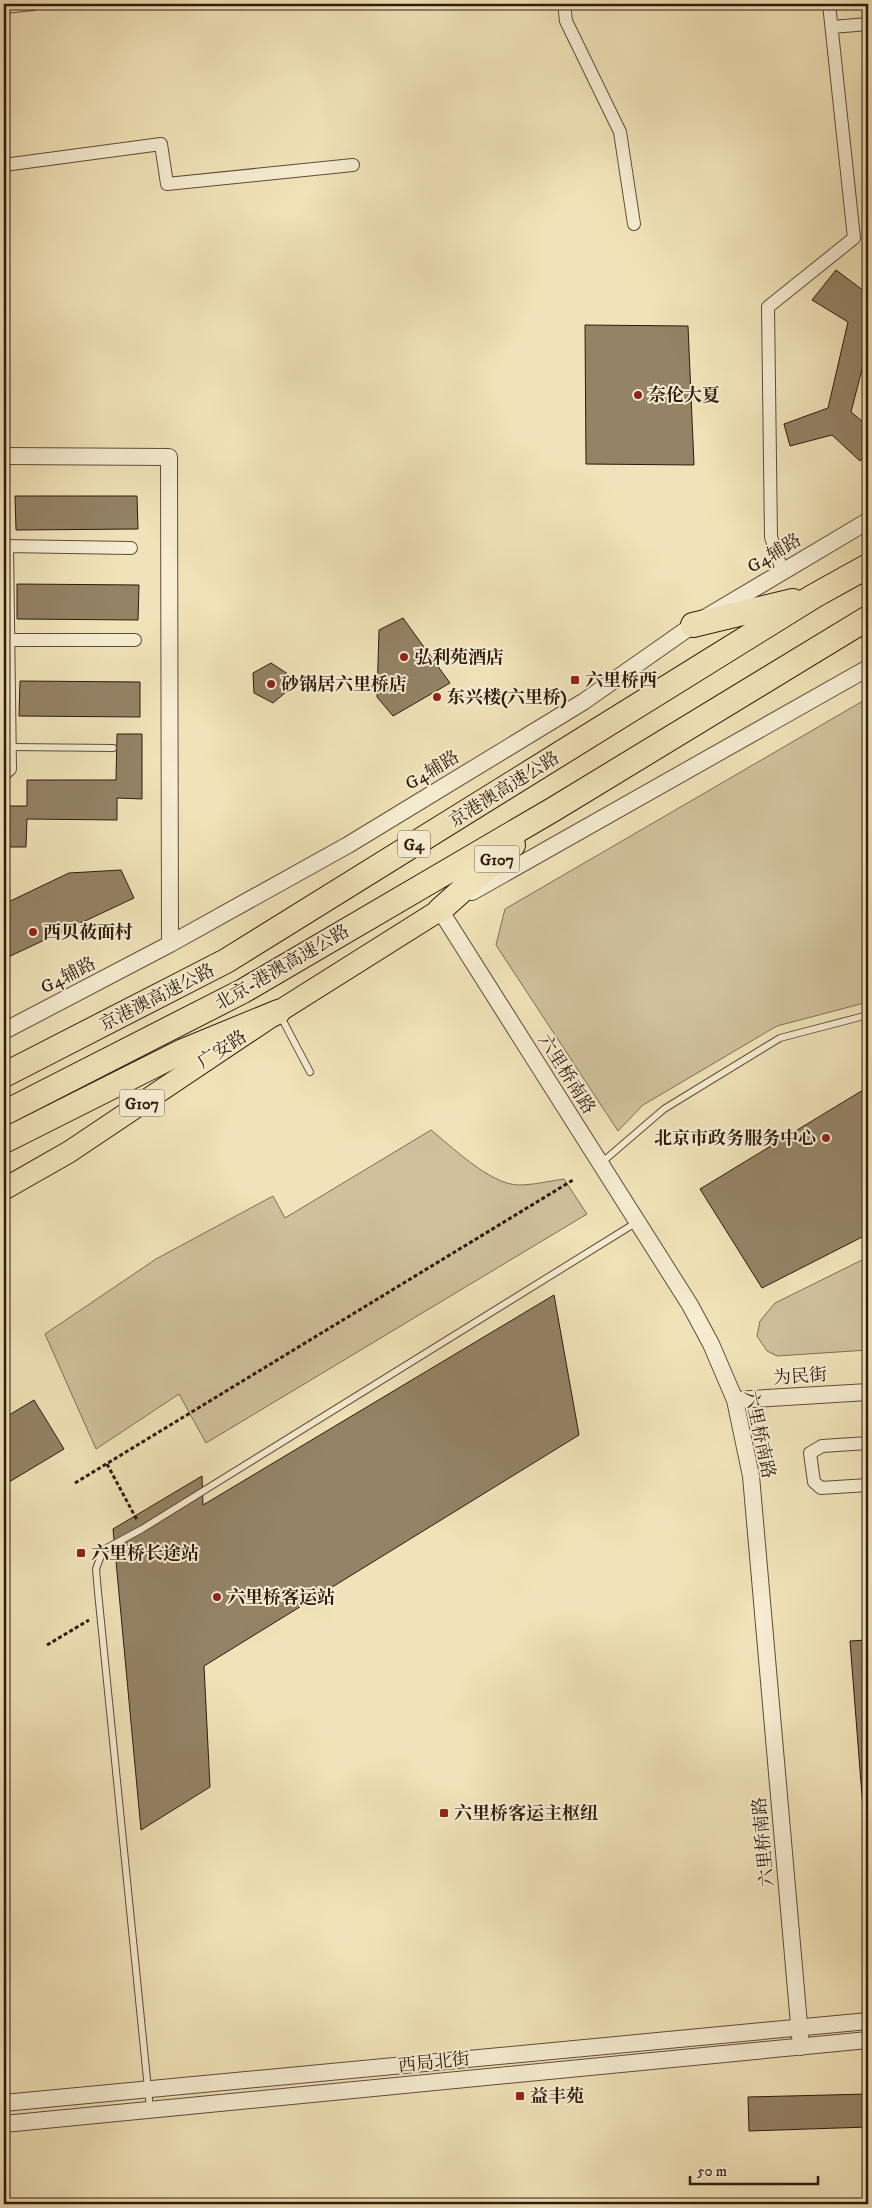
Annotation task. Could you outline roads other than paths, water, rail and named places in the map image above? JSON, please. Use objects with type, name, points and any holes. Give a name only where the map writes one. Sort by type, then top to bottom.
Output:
[{"type":"highway","name":"京港澳高速公路","points":[[4,1075],[226,961],[814,596],[868,566]]},
{"type":"highway","points":[[693,625],[814,596]]},
{"type":"highway","name":"G4","points":[[554,809],[868,618]]},
{"type":"highway","name":"G107","points":[[440,910],[554,809]]},
{"type":"highway","name":"北京-港澳高速公路","points":[[4,1113],[243,992],[554,809]]},
{"type":"highway","name":"广安路","points":[[4,1189],[69,1152],[278,1012],[440,910]]},
{"type":"highway","points":[[4,1141],[182,1051],[278,1012]]},
{"type":"street","points":[[4,7],[33,4]]},
{"type":"street","points":[[564,4],[566,21],[620,132],[634,224]]},
{"type":"street","points":[[782,570],[771,537],[768,307],[854,238],[829,4]]},
{"type":"street","points":[[832,27],[868,24]]},
{"type":"street","points":[[4,165],[160,144],[167,184],[353,165]]},
{"type":"street","points":[[4,456],[169,457],[170,944]]},
{"type":"street","name":"G4辅路","points":[[4,1031],[170,944],[348,845],[566,712],[693,625],[782,570],[868,521]]},
{"type":"street","points":[[4,774],[10,769],[6,640],[6,546],[131,548]]},
{"type":"street","points":[[6,640],[135,640]]},
{"type":"street","points":[[440,910],[868,668]]},
{"type":"street","name":"六里桥南路","points":[[440,910],[690,1305],[714,1352],[735,1400],[751,1476],[801,2046]]},
{"type":"street","name":"为民街","points":[[735,1400],[868,1392]]},
{"type":"street","points":[[868,1443],[822,1446],[810,1453],[814,1482],[821,1488],[868,1485]]},
{"type":"street","name":"西局北街","points":[[4,2103],[868,2021]]},
{"type":"street","name":"西局北街","points":[[4,2124],[868,2040]]},
{"type":"lane","points":[[10,747],[113,748]]},
{"type":"lane","points":[[278,1012],[310,1072]]},
{"type":"lane","points":[[599,1164],[664,1109],[780,1038],[868,1015]]},
{"type":"lane","points":[[150,2110],[96,1569],[103,1550],[142,1529],[638,1221]]},
{"type":"place","name":"奈伦大夏","points":[[638,395]]},
{"type":"place","name":"弘利苑酒店","points":[[404,657]]},
{"type":"place","name":"六里桥西","points":[[575,680]]},
{"type":"place","name":"砂锅居六里桥店","points":[[271,684]]},
{"type":"place","name":"东兴楼(六里桥)","points":[[437,697]]},
{"type":"place","name":"西贝莜面村","points":[[33,932]]},
{"type":"place","name":"北京市政务服务中心","points":[[826,1138]]},
{"type":"place","name":"六里桥长途站","points":[[81,1553]]},
{"type":"place","name":"六里桥客运站","points":[[217,1597]]},
{"type":"place","name":"六里桥客运主枢纽","points":[[444,1813]]},
{"type":"place","name":"益丰苑","points":[[520,2096]]}]
